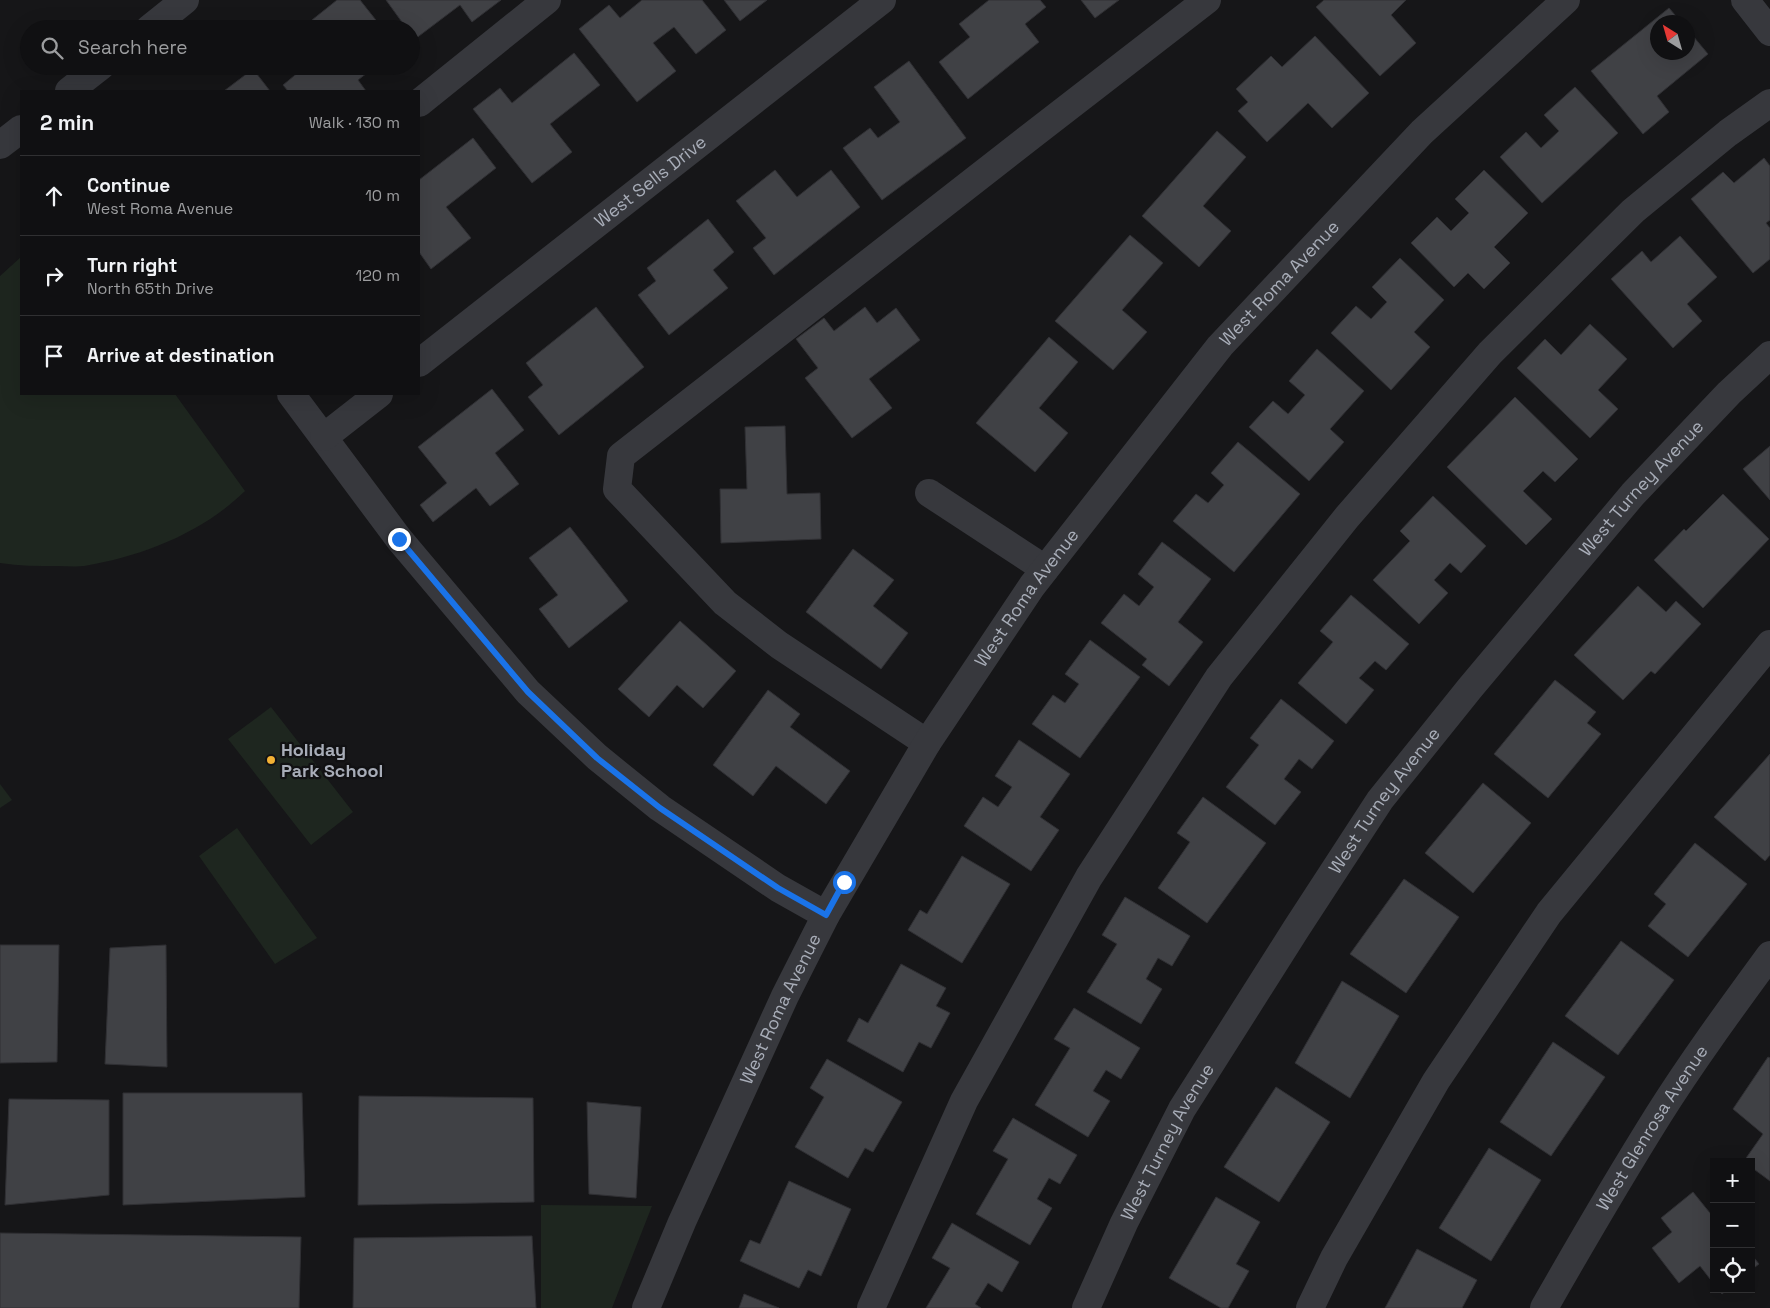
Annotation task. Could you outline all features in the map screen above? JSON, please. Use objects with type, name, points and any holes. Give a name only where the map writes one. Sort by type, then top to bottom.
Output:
[{"type":"street","points":[[160,20],[186,0]]},
{"type":"street","points":[[420,102],[547,0]]},
{"type":"street","name":"West Sells Drive","points":[[420,361],[882,0]]},
{"type":"street","points":[[927,743],[779,645],[725,603],[616,489],[621,456],[1207,0]]},
{"type":"street","name":"West Roma Avenue","points":[[646,1308],[690,1204],[785,996],[826,915],[927,743],[1032,586],[1220,346],[1422,132],[1566,0]]},
{"type":"street","points":[[1745,0],[1770,32]]},
{"type":"street","points":[[70,90],[89,75]]},
{"type":"street","points":[[871,1308],[964,1101],[1089,878],[1219,677],[1347,517],[1490,353],[1633,211],[1728,133],[1770,102]]},
{"type":"street","points":[[0,145],[20,130]]},
{"type":"street","name":"West Turney Avenue","points":[[1086,1308],[1124,1223],[1182,1109],[1380,800],[1470,688],[1633,494],[1728,393],[1770,355]]},
{"type":"street","points":[[292,395],[399,539],[528,692],[597,758],[660,808],[778,888],[826,915]]},
{"type":"street","points":[[324,436],[378,395]]},
{"type":"street","points":[[929,493],[1045,570]]},
{"type":"street","points":[[1310,1308],[1334,1258],[1436,1081],[1549,913],[1770,644]]},
{"type":"street","name":"West Glenrosa Avenue","points":[[1547,1307],[1603,1204],[1659,1113],[1721,1022],[1770,955]]},
{"type":"shaded area","points":[[20,258],[20,395],[176,395],[245,491],[228,506],[191,531],[150,549],[128,556],[81,566],[28,566],[0,563],[0,276]]},
{"type":"shaded area","points":[[271,707],[353,812],[311,845],[228,739]]},
{"type":"shaded area","points":[[0,784],[12,800],[0,808]]},
{"type":"shaded area","points":[[237,828],[317,938],[275,964],[199,856]]},
{"type":"shaded area","points":[[541,1205],[652,1206],[612,1308],[541,1308]]},
{"type":"building","points":[[337,0],[360,0],[376,20],[312,20]]},
{"type":"building","points":[[386,0],[501,0],[472,22],[460,5],[420,35],[420,20],[400,20]]},
{"type":"building","points":[[642,0],[702,0],[726,30],[696,54],[674,27],[653,43],[676,71],[637,102],[579,29],[609,5],[620,18]]},
{"type":"building","points":[[724,0],[767,0],[740,21]]},
{"type":"building","points":[[989,0],[1040,0],[1046,7],[1025,24],[1039,42],[968,99],[939,62],[970,37],[959,24]]},
{"type":"building","points":[[1081,0],[1119,0],[1095,18]]},
{"type":"building","points":[[1324,0],[1406,0],[1391,15],[1416,43],[1380,76],[1316,7]]},
{"type":"building","points":[[1669,8],[1675,15],[1660,15]]},
{"type":"building","points":[[1650,23],[1650,60],[1695,60],[1695,38],[1708,54],[1657,96],[1669,112],[1643,134],[1591,71]]},
{"type":"building","points":[[1315,36],[1369,93],[1332,128],[1308,103],[1267,142],[1238,111],[1248,102],[1236,89],[1271,56],[1282,67]]},
{"type":"building","points":[[574,53],[600,85],[550,124],[572,152],[532,183],[473,109],[500,88],[512,103]]},
{"type":"building","points":[[909,61],[966,138],[882,200],[843,148],[870,128],[878,138],[900,122],[874,87]]},
{"type":"building","points":[[245,75],[258,75],[269,90],[225,90]]},
{"type":"building","points":[[295,75],[364,75],[358,80],[365,90],[287,90],[283,85]]},
{"type":"building","points":[[1575,87],[1618,133],[1542,203],[1500,157],[1526,132],[1541,148],[1559,131],[1544,115]]},
{"type":"building","points":[[1217,131],[1246,157],[1203,206],[1231,231],[1199,267],[1142,216]]},
{"type":"building","points":[[473,138],[496,168],[446,207],[471,238],[431,269],[420,253],[420,179]]},
{"type":"building","points":[[1764,158],[1770,166],[1770,220],[1766,223],[1770,228],[1770,259],[1753,273],[1691,199],[1723,172],[1734,183]]},
{"type":"building","points":[[775,170],[797,197],[831,170],[860,207],[774,275],[753,248],[766,238],[736,201]]},
{"type":"building","points":[[1484,170],[1528,213],[1494,247],[1510,263],[1484,289],[1468,273],[1454,287],[1411,243],[1437,217],[1451,231],[1469,213],[1455,199]]},
{"type":"building","points":[[708,219],[734,252],[713,270],[728,288],[669,335],[638,295],[656,281],[647,268]]},
{"type":"building","points":[[1130,235],[1163,263],[1122,310],[1147,332],[1113,370],[1055,321]]},
{"type":"building","points":[[1680,236],[1717,277],[1687,304],[1702,321],[1673,348],[1611,279],[1642,251],[1651,262]]},
{"type":"building","points":[[1400,258],[1444,300],[1414,332],[1430,347],[1391,390],[1331,333],[1356,306],[1371,319],[1387,302],[1372,287]]},
{"type":"building","points":[[596,307],[644,367],[559,435],[528,397],[543,385],[526,363]]},
{"type":"building","points":[[865,307],[877,323],[896,308],[920,340],[869,379],[892,408],[852,438],[805,378],[818,368],[796,339],[824,318],[834,331]]},
{"type":"building","points":[[1590,324],[1627,359],[1598,390],[1618,409],[1590,438],[1517,368],[1545,339],[1561,355]]},
{"type":"building","points":[[1049,337],[1078,362],[1039,408],[1068,433],[1035,472],[976,423]]},
{"type":"building","points":[[1317,349],[1364,391],[1330,429],[1344,442],[1309,481],[1249,427],[1273,401],[1288,414],[1305,395],[1289,381]]},
{"type":"building","points":[[492,389],[524,430],[495,453],[519,484],[490,506],[476,488],[433,522],[420,505],[447,483],[418,447]]},
{"type":"building","points":[[1515,397],[1578,459],[1555,482],[1543,471],[1523,491],[1552,519],[1526,545],[1447,467]]},
{"type":"building","points":[[785,426],[787,494],[820,493],[821,539],[721,543],[720,489],[747,489],[745,427]]},
{"type":"building","points":[[1238,442],[1300,494],[1234,572],[1173,521],[1196,494],[1208,503],[1224,485],[1211,473]]},
{"type":"building","points":[[1770,446],[1770,500],[1743,469]]},
{"type":"building","points":[[1723,494],[1769,539],[1703,608],[1654,560],[1684,529],[1686,531]]},
{"type":"building","points":[[1433,496],[1486,546],[1461,573],[1450,563],[1434,580],[1448,593],[1419,624],[1373,580],[1410,541],[1400,531]]},
{"type":"building","points":[[570,527],[628,601],[569,648],[539,609],[558,595],[529,558]]},
{"type":"building","points":[[1162,542],[1211,579],[1178,622],[1203,642],[1169,686],[1142,665],[1147,659],[1101,623],[1124,594],[1139,606],[1154,587],[1138,574]]},
{"type":"building","points":[[853,549],[894,580],[873,606],[908,633],[881,669],[806,612]]},
{"type":"building","points":[[1638,586],[1666,612],[1676,601],[1701,624],[1655,674],[1651,671],[1623,700],[1574,655]]},
{"type":"building","points":[[1351,595],[1409,644],[1386,670],[1375,661],[1359,678],[1374,690],[1346,724],[1298,683],[1333,642],[1320,631]]},
{"type":"building","points":[[680,621],[736,671],[703,708],[677,685],[649,717],[618,689]]},
{"type":"building","points":[[1090,640],[1140,677],[1080,758],[1032,724],[1053,695],[1065,703],[1079,684],[1065,674]]},
{"type":"building","points":[[1555,680],[1596,712],[1587,723],[1601,734],[1548,798],[1494,754]]},
{"type":"building","points":[[768,690],[800,714],[790,727],[850,771],[826,804],[776,766],[753,796],[713,765]]},
{"type":"building","points":[[1281,699],[1334,741],[1312,769],[1299,759],[1284,779],[1301,792],[1275,825],[1226,787],[1259,745],[1250,738]]},
{"type":"building","points":[[1019,740],[1070,774],[1040,817],[1059,830],[1031,871],[964,826],[983,797],[998,807],[1012,787],[995,776]]},
{"type":"building","points":[[1770,754],[1770,855],[1765,861],[1714,817]]},
{"type":"building","points":[[1483,783],[1531,823],[1473,893],[1425,853]]},
{"type":"building","points":[[1203,797],[1266,843],[1207,923],[1158,888],[1190,842],[1177,833]]},
{"type":"building","points":[[1695,843],[1747,884],[1688,957],[1648,926],[1666,904],[1654,894]]},
{"type":"building","points":[[962,856],[1010,884],[962,963],[908,930],[920,910],[927,914]]},
{"type":"building","points":[[1404,879],[1459,917],[1406,993],[1350,954]]},
{"type":"building","points":[[1125,897],[1190,936],[1172,966],[1158,958],[1146,979],[1162,989],[1141,1024],[1087,992],[1117,944],[1102,935]]},
{"type":"building","points":[[1621,941],[1674,980],[1618,1055],[1565,1016]]},
{"type":"building","points":[[0,945],[59,945],[57,1062],[0,1063]]},
{"type":"building","points":[[166,945],[167,1067],[105,1064],[110,948]]},
{"type":"building","points":[[901,964],[946,988],[936,1006],[950,1013],[931,1048],[919,1042],[903,1072],[847,1041],[859,1018],[868,1023]]},
{"type":"building","points":[[1342,981],[1399,1016],[1350,1098],[1295,1063]]},
{"type":"building","points":[[1074,1008],[1140,1048],[1121,1079],[1106,1070],[1093,1091],[1110,1101],[1088,1137],[1035,1105],[1070,1048],[1054,1039]]},
{"type":"building","points":[[1553,1042],[1605,1077],[1551,1156],[1500,1122]]},
{"type":"building","points":[[1768,1057],[1770,1058],[1770,1181],[1755,1170],[1755,1158],[1746,1158],[1763,1134],[1733,1109]]},
{"type":"building","points":[[827,1059],[902,1102],[873,1152],[865,1148],[848,1178],[795,1147],[824,1097],[810,1088]]},
{"type":"building","points":[[1276,1087],[1330,1122],[1279,1202],[1224,1167]]},
{"type":"building","points":[[123,1093],[302,1093],[305,1197],[123,1205]]},
{"type":"building","points":[[359,1096],[533,1098],[534,1202],[358,1205]]},
{"type":"building","points":[[9,1099],[109,1100],[109,1195],[5,1205]]},
{"type":"building","points":[[587,1102],[641,1107],[636,1198],[589,1194]]},
{"type":"building","points":[[1013,1118],[1077,1155],[1060,1184],[1049,1178],[1037,1199],[1052,1208],[1030,1245],[976,1214],[1008,1159],[993,1151]]},
{"type":"building","points":[[1489,1148],[1541,1180],[1491,1261],[1439,1228]]},
{"type":"building","points":[[789,1181],[851,1209],[821,1276],[808,1270],[799,1288],[740,1261],[750,1240],[760,1244]]},
{"type":"building","points":[[1693,1192],[1710,1213],[1710,1279],[1700,1266],[1679,1283],[1652,1248],[1672,1232],[1661,1218]]},
{"type":"building","points":[[1216,1197],[1260,1222],[1236,1264],[1249,1271],[1228,1308],[1221,1308],[1169,1278]]},
{"type":"building","points":[[952,1223],[1019,1262],[1002,1292],[988,1283],[975,1304],[981,1308],[926,1308],[950,1268],[932,1258]]},
{"type":"building","points":[[0,1233],[301,1237],[299,1308],[0,1308]]},
{"type":"building","points":[[532,1236],[536,1308],[353,1308],[354,1238]]},
{"type":"building","points":[[1417,1249],[1477,1280],[1462,1308],[1385,1308]]},
{"type":"building","points":[[1755,1259],[1759,1264],[1755,1267]]},
{"type":"building","points":[[744,1294],[779,1308],[739,1308]]},
{"type":"place","name":"Holiday Park School","points":[[271,760]]},
{"type":"route","points":[[399,539],[528,692],[597,758],[660,808],[778,888],[826,915],[844,882]]}]
